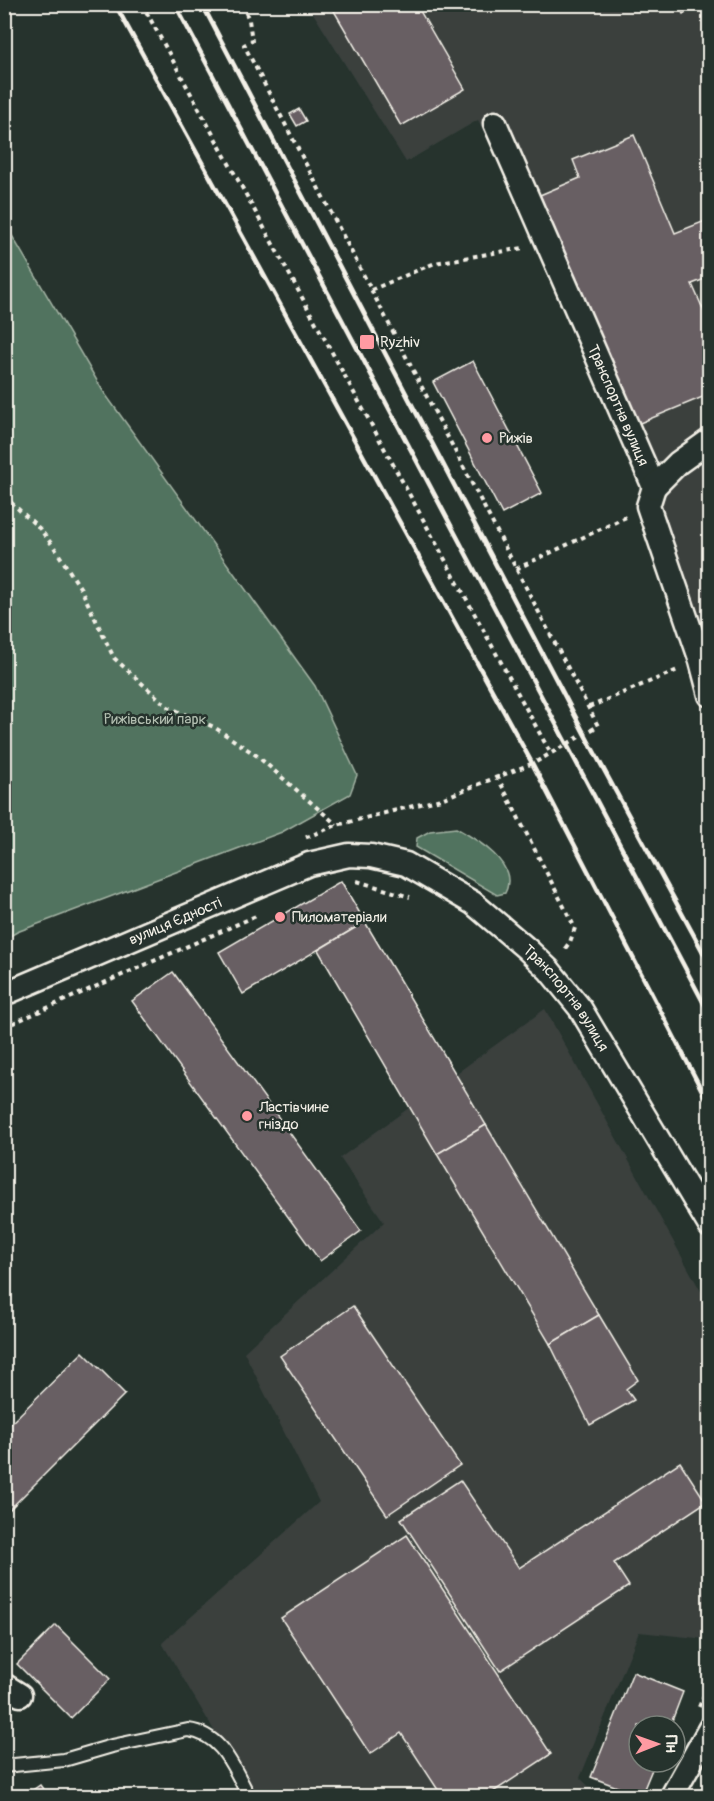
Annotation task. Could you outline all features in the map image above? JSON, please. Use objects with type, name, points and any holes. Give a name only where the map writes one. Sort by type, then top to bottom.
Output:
[{"type":"street","name":"Транспортна вулиця","points":[[495,123],[548,243],[651,496],[710,695]]},
{"type":"street","points":[[651,496],[678,463],[710,440]]},
{"type":"street","name":"Транспортна вулиця","points":[[349,855],[388,859],[406,864],[441,884],[473,903],[549,970],[580,1008],[710,1226]]},
{"type":"street","name":"вулиця Єдності","points":[[4,994],[309,864],[349,855]]},
{"type":"street","points":[[672,1797],[710,1728]]},
{"type":"lane","points":[[4,1766],[64,1760],[179,1731],[198,1731],[221,1747],[249,1797]]},
{"type":"path","points":[[142,4],[551,754]]},
{"type":"path","points":[[242,4],[249,20],[252,41],[244,45],[598,726],[536,762],[441,799],[337,825],[298,840]]},
{"type":"path","points":[[371,290],[435,264],[548,243]]},
{"type":"path","points":[[4,496],[39,528],[54,546],[81,590],[114,658],[168,707],[214,727],[256,755],[337,825]]},
{"type":"path","points":[[516,569],[651,496]]},
{"type":"path","points":[[589,707],[701,661]]},
{"type":"path","points":[[497,776],[575,928],[570,942],[559,956]]},
{"type":"path","points":[[348,879],[422,900]]},
{"type":"path","points":[[4,1027],[259,914]]},
{"type":"shaded area","points":[[308,5],[709,5],[709,662],[587,333],[478,120],[406,162]]},
{"type":"shaded area","points":[[545,1009],[709,1306],[709,1634],[706,1639],[639,1632],[580,1778],[599,1796],[253,1796],[162,1643],[319,1502],[244,1352],[384,1222],[340,1158]]},
{"type":"green space","name":"Рижівський парк","points":[[4,222],[103,391],[315,686],[357,775],[350,794],[282,832],[17,932],[5,939]]},
{"type":"green space","points":[[456,828],[484,846],[501,863],[508,882],[505,893],[497,895],[416,847],[417,838],[430,831]]},
{"type":"building","points":[[330,4],[416,4],[465,89],[401,126]]},
{"type":"building","points":[[678,4],[702,4],[683,14]]},
{"type":"building","points":[[299,109],[306,121],[297,126],[290,114]]},
{"type":"building","points":[[634,135],[675,233],[710,219],[710,277],[692,284],[710,325],[710,394],[635,425],[540,195],[580,178],[573,160]]},
{"type":"building","name":"Рижів","points":[[473,361],[542,493],[502,514],[433,382]]},
{"type":"building","points":[[341,881],[365,922],[243,994],[219,952]]},
{"type":"building","points":[[365,922],[486,1125],[437,1154],[318,950]]},
{"type":"building","name":"Ластівчине гніздо","points":[[173,972],[361,1231],[320,1261],[132,1001]]},
{"type":"building","points":[[486,1125],[599,1315],[550,1344],[437,1154]]},
{"type":"building","points":[[353,1306],[460,1465],[387,1515],[280,1356]]},
{"type":"building","points":[[599,1315],[638,1380],[626,1389],[634,1400],[590,1425],[550,1344]]},
{"type":"building","points":[[83,1352],[125,1394],[4,1515],[4,1430]]},
{"type":"building","points":[[680,1462],[706,1502],[614,1563],[629,1586],[500,1671],[401,1519],[460,1480],[519,1568]]},
{"type":"building","points":[[407,1535],[551,1754],[487,1796],[442,1796],[401,1733],[370,1754],[281,1618]]},
{"type":"building","points":[[56,1625],[110,1679],[71,1718],[17,1664]]},
{"type":"building","points":[[633,1672],[683,1692],[675,1714],[627,1714],[627,1774],[650,1774],[641,1796],[591,1777]]},
{"type":"building","points":[[40,1785],[48,1796],[24,1796]]},
{"type":"railway","points":[[115,4],[532,763],[710,1106]]},
{"type":"railway","points":[[175,4],[710,1015]]},
{"type":"railway","points":[[202,4],[584,733],[710,965]]},
{"type":"place","name":"Ryzhiv","points":[[367,342]]},
{"type":"place","name":"Рижів","points":[[487,438]]},
{"type":"place","name":"Пиломатеріали","points":[[280,917]]},
{"type":"place","name":"Ластівчине гніздо","points":[[247,1116]]}]
